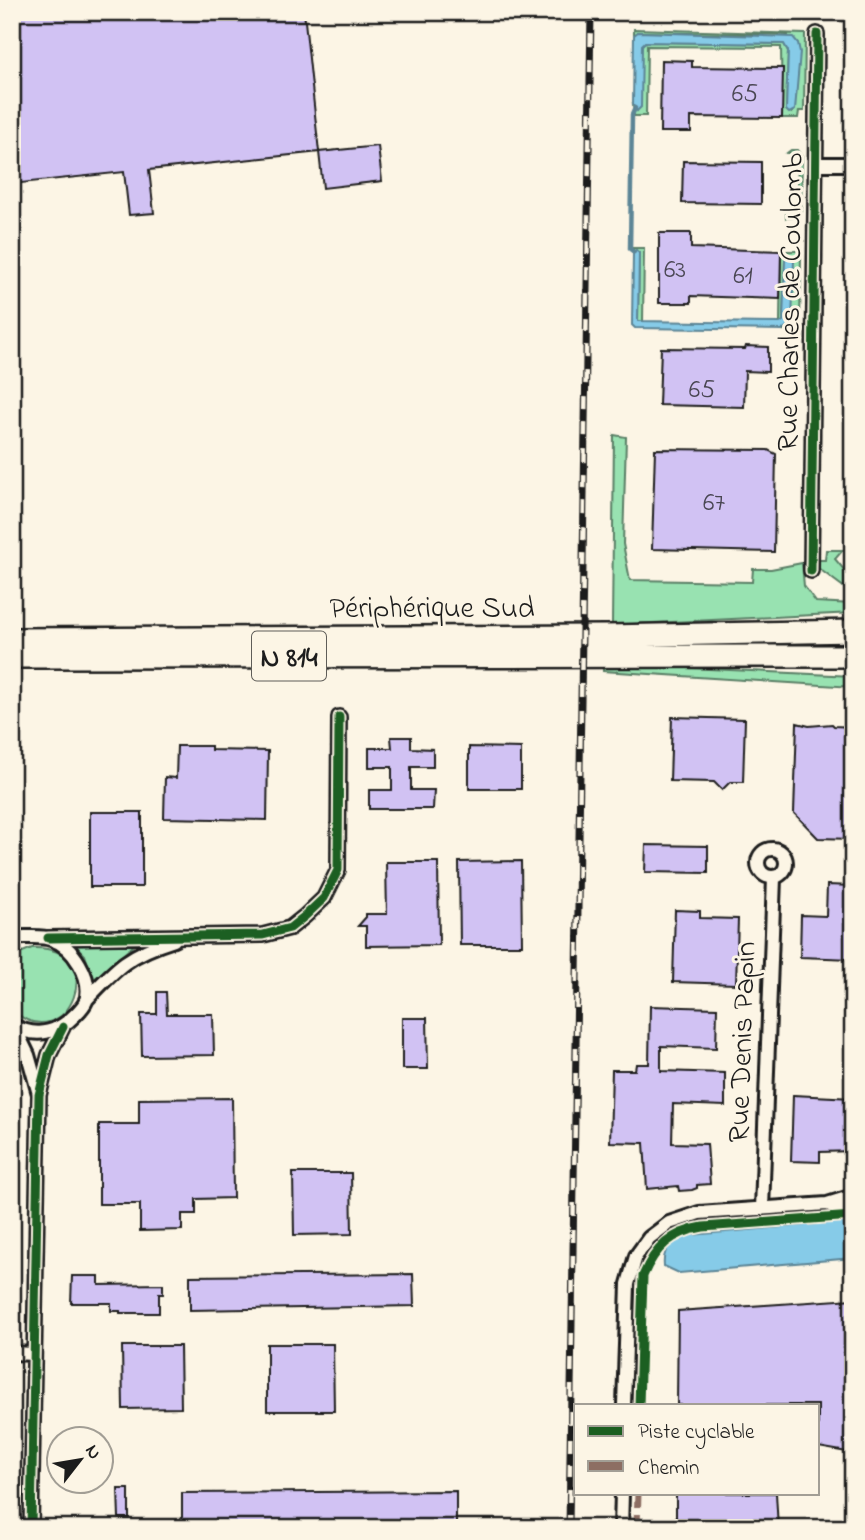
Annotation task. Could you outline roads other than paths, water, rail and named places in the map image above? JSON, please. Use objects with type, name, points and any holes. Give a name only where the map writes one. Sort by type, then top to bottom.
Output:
[{"type":"highway","name":"Périphérique Sud","points":[[12,639],[607,636],[853,631]]},
{"type":"highway","name":"Périphérique Sud","points":[[12,657],[853,656]]},
{"type":"street","name":"Rue Charles de Coulomb","points":[[811,571],[817,34]]},
{"type":"street","name":"Rue Charles de Coulomb","points":[[816,164],[853,164]]},
{"type":"street","points":[[12,937],[263,935],[290,928],[324,898],[338,870],[339,717]]},
{"type":"street","name":"Rue Denis Papin","points":[[762,1209],[774,878]]},
{"type":"street","points":[[31,1528],[39,1095],[50,1055],[63,1027],[82,1008],[86,1000],[117,967],[145,949],[187,936]]},
{"type":"street","points":[[12,948],[29,938]]},
{"type":"street","points":[[48,938],[60,943],[79,963],[84,978],[86,1000]]},
{"type":"street","points":[[13,1025],[33,1033],[63,1027]]},
{"type":"street","points":[[13,1025],[28,1055],[39,1095]]},
{"type":"street","points":[[625,1404],[628,1284],[631,1270],[642,1247],[658,1230],[678,1219],[699,1213],[827,1204],[853,1196]]},
{"type":"street","points":[[827,1204],[839,1208],[853,1207]]},
{"type":"street","points":[[12,1353],[34,1354]]},
{"type":"street","points":[[621,1528],[622,1494]]},
{"type":"water","points":[[638,32],[793,37],[800,52],[795,110],[789,113],[786,110],[788,51],[784,44],[645,42],[642,45],[641,107],[637,111],[633,105],[634,35]]},
{"type":"water","points":[[636,250],[639,253],[638,321],[780,323],[783,321],[787,255],[794,260],[792,323],[782,330],[635,328],[632,325],[633,253]]},
{"type":"water","points":[[853,1221],[853,1258],[679,1273],[664,1266],[665,1253],[670,1245],[691,1235]]},
{"type":"waterway","points":[[634,252],[630,249],[632,115],[635,108]]},
{"type":"railway","points":[[569,1528],[591,12]]}]
